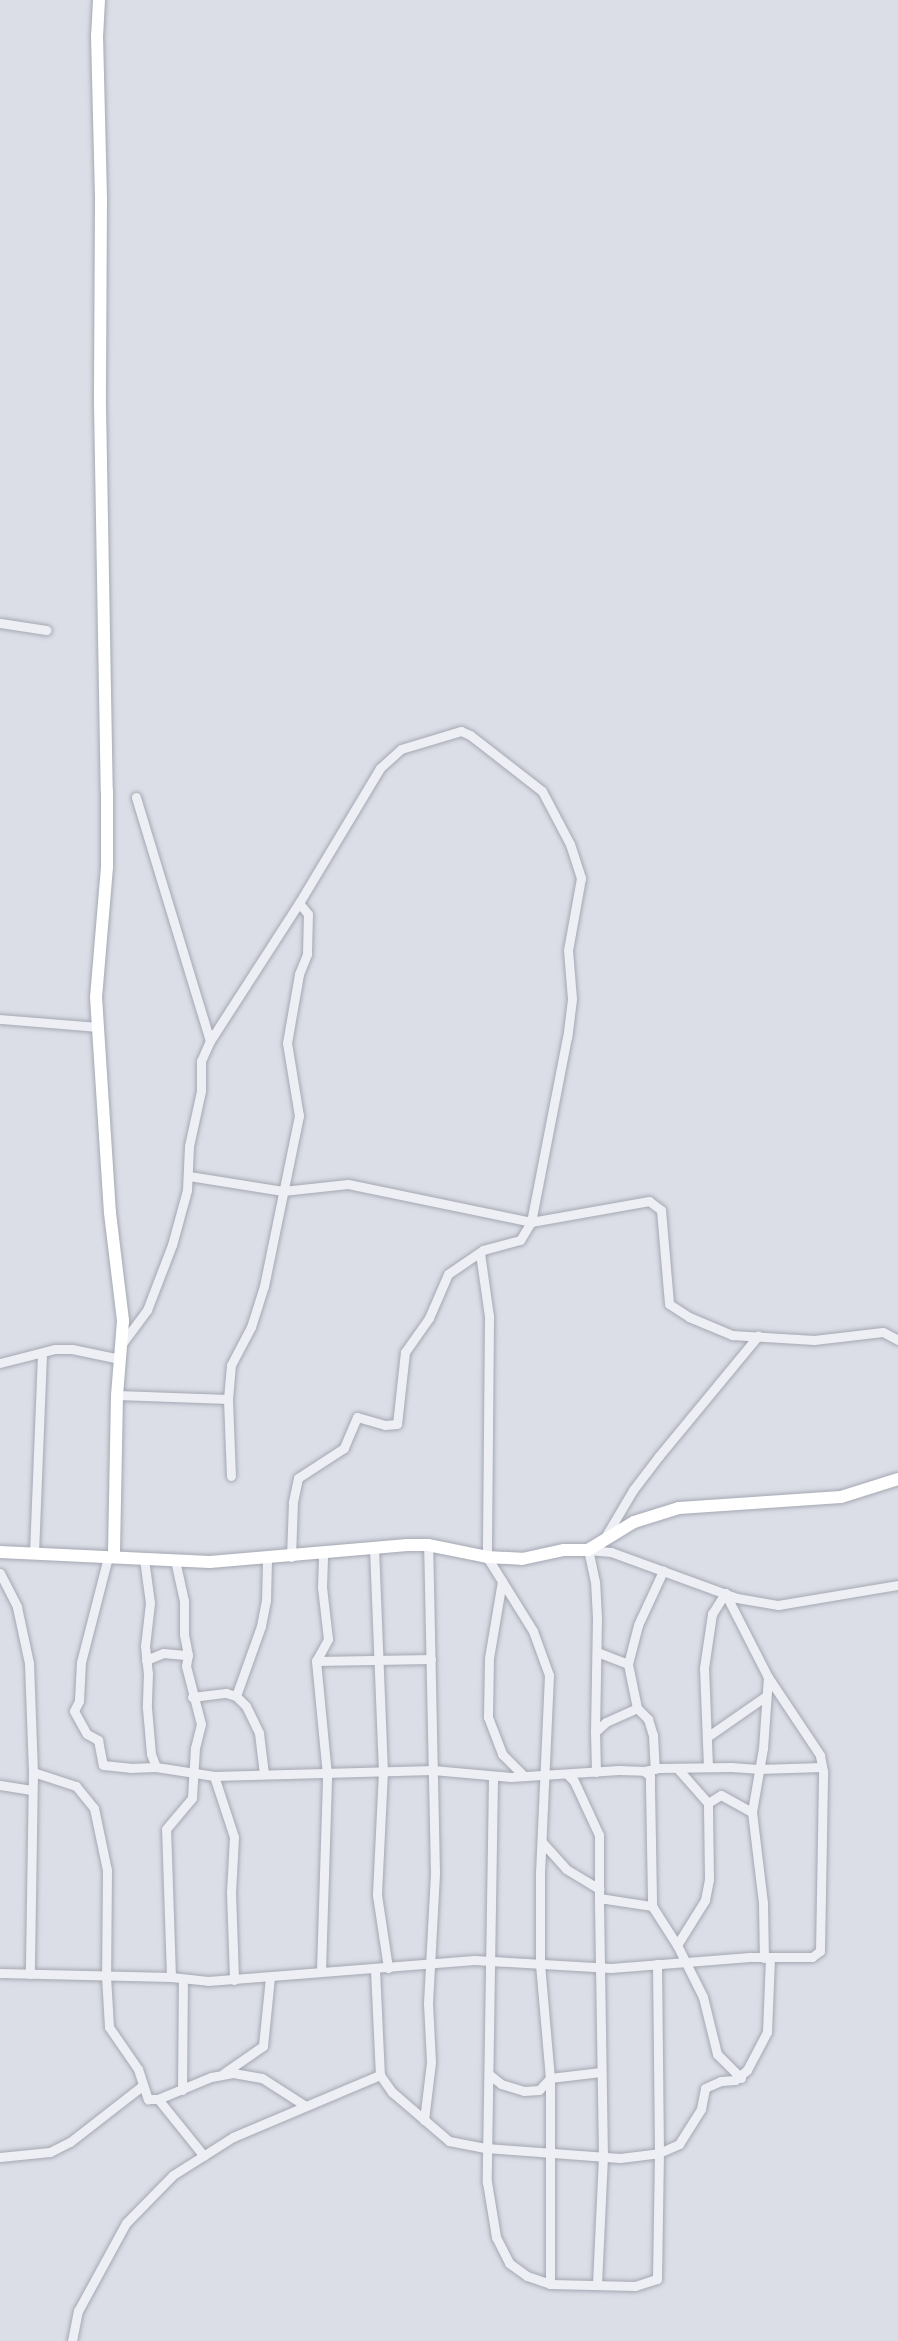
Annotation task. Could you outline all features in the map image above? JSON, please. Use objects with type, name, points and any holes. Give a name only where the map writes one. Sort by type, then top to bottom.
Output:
[{"type":"main road","points":[[99,0],[97,35],[101,198],[100,405],[108,791],[106,867],[96,997],[110,1213],[123,1321],[117,1395],[111,1557]]},
{"type":"main road","points":[[0,1552],[176,1560],[267,1559],[428,1545],[487,1557],[522,1559],[564,1550],[588,1550],[634,1522],[679,1508],[841,1497],[898,1479]]},
{"type":"street","points":[[0,623],[46,630]]},
{"type":"street","points":[[121,1345],[147,1310],[163,1272],[182,1211],[189,1176],[189,1146],[201,1091],[201,1061],[210,1041],[299,903],[380,768],[401,749],[461,731],[470,735],[542,791],[570,844],[581,878],[568,950],[572,999],[567,1038],[531,1222],[520,1239],[480,1253],[448,1274],[429,1318],[405,1352],[397,1424],[385,1425],[357,1417],[344,1448],[298,1478],[293,1502],[291,1557]]},
{"type":"street","points":[[136,797],[210,1041]]},
{"type":"street","points":[[231,1476],[228,1399],[231,1365],[251,1327],[264,1286],[299,1116],[287,1043],[298,974],[307,954],[308,914],[299,903]]},
{"type":"street","points":[[0,1019],[97,1027]]},
{"type":"street","points":[[189,1176],[283,1191],[348,1184],[531,1222],[649,1201],[661,1210],[669,1304],[704,1326],[732,1335],[814,1340],[883,1332],[898,1340]]},
{"type":"street","points":[[480,1253],[489,1316],[487,1557],[533,1631],[549,1675],[540,1964],[550,2078],[550,2284]]},
{"type":"street","points":[[602,1543],[633,1490],[758,1336]]},
{"type":"street","points":[[0,1363],[72,1349],[120,1359]]},
{"type":"street","points":[[34,1553],[42,1353]]},
{"type":"street","points":[[117,1395],[228,1399]]},
{"type":"street","points":[[424,2120],[431,2042],[428,2003],[435,1873],[428,1545]]},
{"type":"street","points":[[374,1548],[383,1772],[377,1895],[388,1968]]},
{"type":"street","points":[[596,1772],[595,1582],[588,1550],[611,1552],[725,1593],[755,1602],[778,1605],[898,1585]]},
{"type":"street","points":[[321,1970],[327,1775],[316,1661],[328,1639],[322,1587],[323,1554]]},
{"type":"street","points":[[111,1557],[81,1662],[79,1701],[74,1711],[87,1734],[98,1740],[103,1765],[156,1767],[214,1776],[327,1775],[433,1770],[493,1778],[677,1768],[822,1767]]},
{"type":"street","points":[[144,1559],[150,1603],[146,1660],[147,1708],[151,1754],[156,1767]]},
{"type":"street","points":[[236,1695],[261,1626],[266,1600],[267,1559]]},
{"type":"street","points":[[171,1977],[166,1829],[192,1798],[201,1724],[186,1666],[188,1655],[184,1634],[184,1601],[176,1560]]},
{"type":"street","points":[[655,1769],[653,1735],[648,1719],[637,1708],[628,1664],[638,1625],[663,1571]]},
{"type":"street","points":[[0,1572],[17,1607],[29,1663],[33,1772],[30,1974]]},
{"type":"street","points":[[502,1581],[490,1649],[488,1717],[502,1754],[524,1776]]},
{"type":"street","points":[[0,1972],[234,1980],[321,1970],[337,1972],[375,1970],[430,1963],[489,1960],[622,1968],[685,1960],[812,1957],[820,1951],[823,1855],[820,1755],[768,1677],[725,1593]]},
{"type":"street","points":[[708,1767],[704,1668],[712,1614],[725,1593]]},
{"type":"street","points":[[597,1652],[628,1664]]},
{"type":"street","points":[[146,1660],[163,1653],[188,1655]]},
{"type":"street","points":[[316,1661],[431,1659]]},
{"type":"street","points":[[375,1970],[380,2075],[392,2092],[449,2140],[486,2148],[603,2157],[659,2153],[679,2144],[701,2109],[705,2088],[741,2078],[766,2032],[767,1958],[752,1812],[763,1748],[768,1677]]},
{"type":"street","points":[[192,1696],[226,1693],[236,1695],[254,1718],[261,1741],[264,1774]]},
{"type":"street","points":[[707,1737],[766,1696]]},
{"type":"street","points":[[596,1732],[606,1722],[637,1708]]},
{"type":"street","points":[[677,1768],[708,1803],[708,1889],[705,1900],[677,1945]]},
{"type":"street","points":[[644,1771],[650,1776],[652,1906],[677,1945],[703,1997],[717,2054],[741,2078]]},
{"type":"street","points":[[33,1772],[76,1786],[94,1808],[107,1870],[106,1976],[109,2027],[138,2069],[148,2099],[158,2099],[222,2074],[263,2046],[270,1977]]},
{"type":"street","points":[[567,1774],[574,1781],[599,1835],[603,2157],[597,2284]]},
{"type":"street","points":[[214,1776],[234,1837],[231,1892],[234,1980]]},
{"type":"street","points":[[493,1778],[487,2182],[496,2237],[509,2263],[527,2276],[550,2284],[635,2286],[657,2279],[659,2153],[657,1964]]},
{"type":"street","points":[[0,1785],[32,1790]]},
{"type":"street","points":[[708,1803],[721,1795],[752,1812]]},
{"type":"street","points":[[542,1842],[566,1869],[599,1894],[652,1906]]},
{"type":"street","points":[[182,2090],[183,1979]]},
{"type":"street","points":[[490,2075],[501,2084],[524,2091],[539,2090],[550,2078],[602,2072]]},
{"type":"street","points":[[222,2074],[248,2074],[262,2078],[304,2105]]},
{"type":"street","points":[[72,2341],[78,2311],[126,2223],[173,2175],[233,2137],[304,2105],[380,2075]]},
{"type":"street","points":[[0,2157],[50,2152],[70,2142],[142,2086]]},
{"type":"street","points":[[158,2099],[204,2156]]}]
